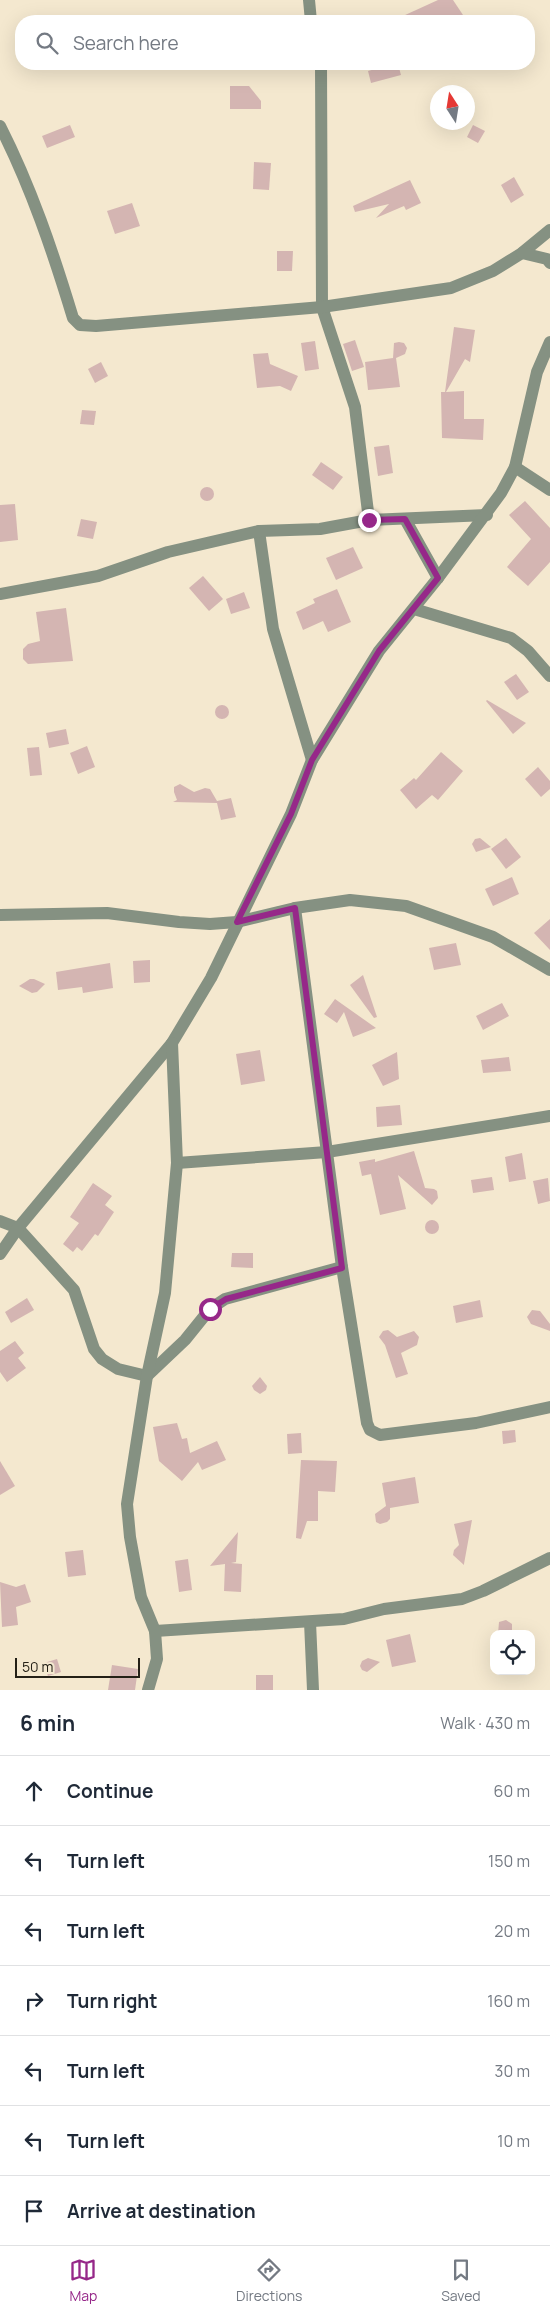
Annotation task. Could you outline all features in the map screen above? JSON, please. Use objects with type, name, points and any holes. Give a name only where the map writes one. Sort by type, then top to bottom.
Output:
[{"type":"street","points":[[309,0],[310,15]]},
{"type":"street","points":[[321,70],[322,307],[355,406],[369,520]]},
{"type":"street","points":[[0,126],[14,154],[52,250],[73,318],[80,325],[96,326],[322,307],[451,288],[493,271],[522,252],[550,230]]},
{"type":"street","points":[[522,252],[550,263]]},
{"type":"street","points":[[0,1254],[18,1228],[172,1043],[211,978],[291,814],[312,760],[379,651],[487,515],[515,467],[537,372],[550,342]]},
{"type":"street","points":[[515,467],[550,490]]},
{"type":"street","points":[[0,594],[98,576],[168,552],[259,531],[320,529],[369,520],[487,515]]},
{"type":"street","points":[[405,519],[438,578]]},
{"type":"street","points":[[259,531],[273,629],[312,760]]},
{"type":"street","points":[[414,609],[511,638],[528,651],[550,676]]},
{"type":"street","points":[[0,915],[107,913],[179,922],[237,922],[295,908],[350,900],[406,906],[493,937],[550,970]]},
{"type":"street","points":[[295,908],[342,1268],[367,1423],[370,1430],[380,1435],[466,1425],[550,1407]]},
{"type":"street","points":[[148,1690],[156,1659],[155,1632],[141,1597],[130,1537],[127,1504],[147,1376],[165,1293],[177,1163],[172,1043]]},
{"type":"street","points":[[177,1163],[327,1152],[550,1116]]},
{"type":"street","points":[[0,1221],[18,1228],[74,1290],[94,1349],[102,1359],[118,1369],[147,1376]]},
{"type":"street","points":[[147,1376],[185,1340],[210,1309],[226,1299],[342,1268]]},
{"type":"street","points":[[155,1632],[344,1619],[384,1609],[462,1599],[550,1558]]},
{"type":"street","points":[[310,1622],[313,1690]]},
{"type":"building","points":[[438,0],[453,0],[463,15],[405,15]]},
{"type":"building","points":[[400,70],[401,75],[371,83],[368,71]]},
{"type":"building","points":[[230,86],[249,86],[261,101],[261,109],[230,109]]},
{"type":"building","points":[[70,125],[75,137],[47,148],[42,136]]},
{"type":"building","points":[[475,126],[485,131],[478,143],[467,137],[470,130],[475,130]]},
{"type":"building","points":[[254,162],[271,163],[269,190],[253,189]]},
{"type":"building","points":[[514,177],[524,195],[511,203],[501,185]]},
{"type":"building","points":[[410,180],[421,203],[406,210],[404,206],[376,218],[389,204],[355,212],[353,206]]},
{"type":"building","points":[[132,203],[140,226],[115,234],[107,211]]},
{"type":"building","points":[[277,251],[293,251],[292,271],[277,271]]},
{"type":"building","points":[[454,327],[475,330],[470,362],[465,359],[446,392],[464,391],[464,419],[484,419],[483,440],[442,438],[441,392],[445,392]]},
{"type":"building","points":[[355,340],[364,367],[352,371],[343,344]]},
{"type":"building","points":[[315,341],[319,369],[305,371],[301,343]]},
{"type":"building","points":[[394,343],[404,343],[407,348],[405,354],[396,358],[400,387],[368,390],[365,362],[393,358]]},
{"type":"building","points":[[268,353],[270,364],[298,376],[291,391],[280,386],[257,388],[253,354]]},
{"type":"building","points":[[101,362],[108,376],[95,383],[88,369]]},
{"type":"building","points":[[82,410],[96,411],[94,425],[80,424]]},
{"type":"building","points":[[389,445],[393,473],[378,476],[374,447]]},
{"type":"building","points":[[321,462],[343,477],[333,490],[312,475]]},
{"type":"building","points":[[204,487],[210,487],[214,494],[210,501],[204,501],[200,497],[200,491]]},
{"type":"building","points":[[525,501],[550,528],[550,562],[528,586],[507,567],[531,539],[509,515]]},
{"type":"building","points":[[15,504],[18,540],[0,542],[0,505]]},
{"type":"building","points":[[81,519],[97,522],[93,539],[77,536]]},
{"type":"building","points":[[353,547],[363,568],[336,580],[326,558]]},
{"type":"building","points":[[203,576],[223,599],[209,611],[189,588]]},
{"type":"building","points":[[337,589],[351,622],[328,632],[323,621],[303,630],[296,612],[315,603],[313,599]]},
{"type":"building","points":[[244,592],[250,608],[231,614],[226,599]]},
{"type":"building","points":[[66,608],[73,661],[28,664],[23,659],[23,649],[28,644],[40,641],[36,612]]},
{"type":"building","points":[[516,674],[529,692],[517,700],[504,682]]},
{"type":"building","points":[[487,700],[526,723],[513,734]]},
{"type":"building","points":[[222,705],[227,707],[229,712],[227,717],[222,719],[217,717],[215,712],[217,707]]},
{"type":"building","points":[[66,729],[69,744],[49,748],[46,733]]},
{"type":"building","points":[[87,746],[95,767],[78,774],[70,753]]},
{"type":"building","points":[[39,747],[42,775],[30,776],[27,748]]},
{"type":"building","points":[[441,752],[463,771],[438,800],[432,795],[416,809],[400,790],[414,778],[416,780]]},
{"type":"building","points":[[538,767],[550,781],[550,789],[541,797],[525,779]]},
{"type":"building","points":[[180,784],[194,792],[205,788],[210,789],[217,801],[231,798],[236,817],[221,820],[217,803],[173,802],[177,800],[174,787]]},
{"type":"building","points":[[480,838],[491,847],[476,852],[472,844],[475,839]]},
{"type":"building","points":[[506,838],[521,857],[506,869],[491,849]]},
{"type":"building","points":[[512,877],[519,894],[493,906],[485,889]]},
{"type":"building","points":[[550,919],[550,950],[534,933]]},
{"type":"building","points":[[456,943],[461,965],[434,970],[429,948]]},
{"type":"building","points":[[150,960],[150,982],[134,983],[133,961]]},
{"type":"building","points":[[110,963],[113,988],[83,993],[82,987],[58,990],[56,972]]},
{"type":"building","points":[[363,975],[377,1017],[374,1018],[350,985]]},
{"type":"building","points":[[30,979],[45,984],[37,992],[32,993],[19,986]]},
{"type":"building","points":[[335,999],[376,1028],[353,1037],[344,1012],[337,1023],[324,1014]]},
{"type":"building","points":[[502,1003],[509,1016],[483,1030],[476,1016]]},
{"type":"building","points":[[260,1050],[265,1081],[241,1085],[236,1054]]},
{"type":"building","points":[[397,1052],[399,1079],[383,1086],[372,1065]]},
{"type":"building","points":[[509,1057],[511,1071],[483,1073],[481,1060]]},
{"type":"building","points":[[400,1105],[402,1125],[377,1127],[376,1107]]},
{"type":"building","points":[[414,1151],[425,1188],[437,1191],[438,1198],[432,1205],[398,1175],[406,1209],[380,1215],[371,1174],[362,1176],[359,1162],[375,1159],[375,1162]]},
{"type":"building","points":[[522,1153],[526,1179],[509,1182],[505,1157]]},
{"type":"building","points":[[492,1177],[494,1190],[473,1193],[471,1180]]},
{"type":"building","points":[[548,1178],[550,1201],[538,1204],[533,1181]]},
{"type":"building","points":[[93,1183],[112,1196],[105,1205],[114,1212],[98,1236],[95,1234],[82,1251],[77,1247],[73,1252],[63,1244],[79,1223],[70,1217]]},
{"type":"building","points":[[429,1220],[435,1220],[439,1227],[435,1234],[429,1234],[425,1230],[425,1224]]},
{"type":"building","points":[[232,1253],[253,1253],[253,1268],[231,1267]]},
{"type":"building","points":[[27,1298],[34,1310],[11,1323],[5,1312]]},
{"type":"building","points":[[480,1300],[483,1317],[456,1323],[453,1306]]},
{"type":"building","points":[[532,1310],[540,1311],[550,1324],[550,1331],[531,1324],[527,1317]]},
{"type":"building","points":[[388,1330],[397,1337],[414,1331],[419,1337],[417,1345],[401,1353],[408,1374],[396,1378],[385,1345],[379,1337],[383,1331]]},
{"type":"building","points":[[15,1341],[24,1353],[18,1358],[26,1368],[7,1382],[0,1372],[0,1351]]},
{"type":"building","points":[[260,1377],[267,1386],[266,1390],[260,1394],[252,1386]]},
{"type":"building","points":[[177,1423],[182,1439],[187,1438],[190,1453],[217,1441],[226,1460],[202,1470],[198,1462],[182,1481],[159,1461],[153,1427]]},
{"type":"building","points":[[515,1430],[516,1442],[503,1444],[502,1431]]},
{"type":"building","points":[[301,1433],[302,1453],[288,1454],[287,1434]]},
{"type":"building","points":[[301,1460],[337,1461],[335,1492],[318,1491],[318,1521],[307,1521],[301,1539],[296,1538]]},
{"type":"building","points":[[0,1461],[15,1486],[0,1495]]},
{"type":"building","points":[[415,1477],[419,1503],[390,1508],[390,1519],[387,1522],[380,1524],[376,1522],[375,1514],[386,1506],[382,1483]]},
{"type":"building","points":[[472,1520],[464,1565],[453,1555],[454,1550],[459,1545],[454,1524]]},
{"type":"building","points":[[238,1532],[236,1562],[231,1563],[242,1564],[241,1592],[224,1591],[225,1564],[210,1566]]},
{"type":"building","points":[[83,1550],[86,1575],[68,1577],[65,1552]]},
{"type":"building","points":[[188,1559],[192,1590],[179,1592],[175,1561]]},
{"type":"building","points":[[0,1582],[16,1587],[25,1584],[31,1602],[16,1607],[18,1625],[2,1627]]},
{"type":"building","points":[[506,1620],[512,1624],[512,1630],[498,1630],[499,1622]]},
{"type":"building","points":[[410,1634],[416,1662],[392,1667],[386,1640]]},
{"type":"building","points":[[368,1658],[380,1662],[367,1672],[362,1670],[360,1666],[362,1661]]},
{"type":"building","points":[[57,1659],[61,1672],[48,1676],[44,1663]]},
{"type":"building","points":[[112,1665],[138,1669],[135,1690],[108,1690]]},
{"type":"building","points":[[256,1675],[273,1675],[273,1690],[256,1690]]},
{"type":"route","points":[[210,1309],[226,1299],[342,1268],[295,908],[237,922],[291,814],[312,760],[379,651],[438,578],[405,519],[369,520]]}]
